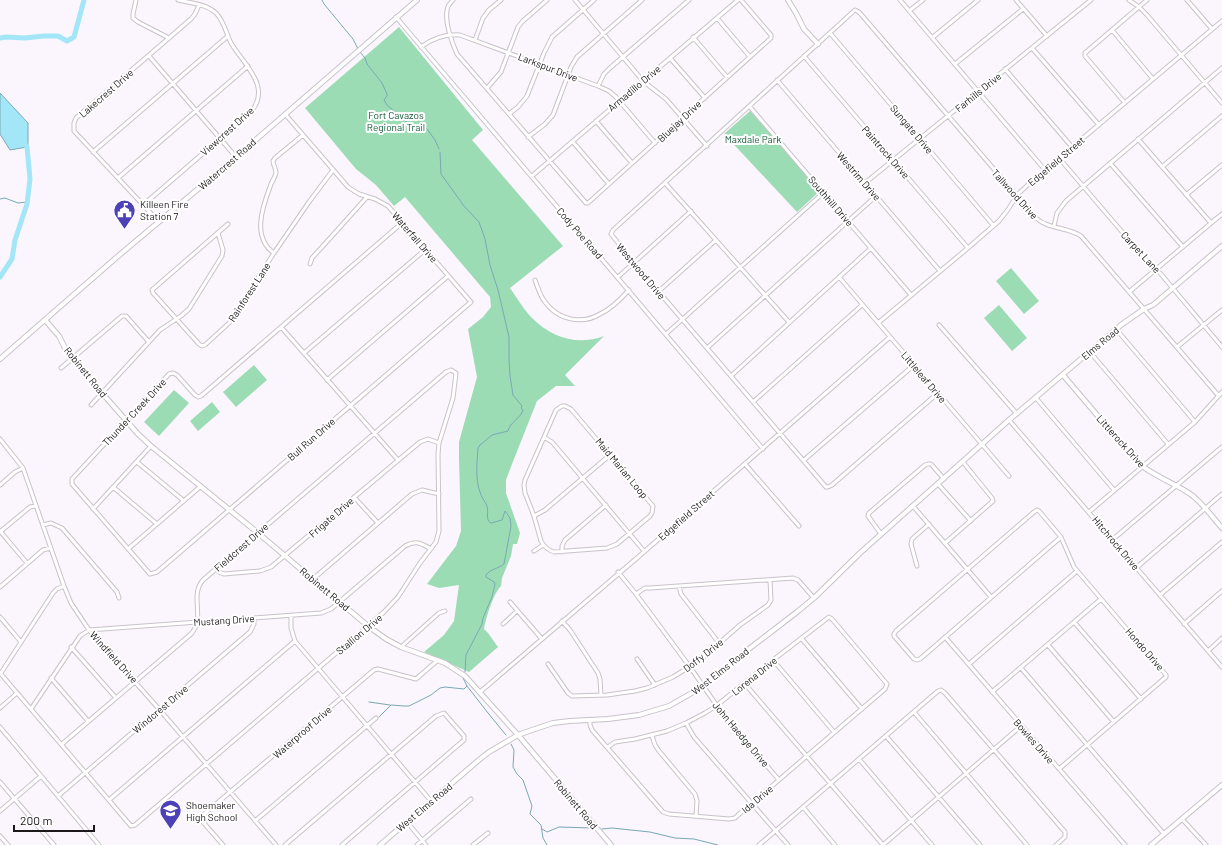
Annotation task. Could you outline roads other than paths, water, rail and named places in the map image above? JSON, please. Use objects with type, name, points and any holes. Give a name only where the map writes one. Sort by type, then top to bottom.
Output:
[{"type":"street","points":[[136,0],[133,14],[134,18],[138,22],[169,38]]},
{"type":"street","name":"Viewcrest Drive","points":[[143,205],[250,113],[257,102],[258,97],[257,84],[254,75],[235,48],[228,36],[223,22],[216,13],[208,8],[178,0]]},
{"type":"street","name":"Watercrest Road","points":[[0,359],[417,0]]},
{"type":"street","points":[[453,0],[447,11],[452,44],[457,54],[549,162]]},
{"type":"street","points":[[475,40],[483,18],[501,0]]},
{"type":"street","points":[[487,88],[501,72],[518,28],[523,21],[547,0]]},
{"type":"street","points":[[575,0],[643,81],[661,95],[707,146]]},
{"type":"street","points":[[509,114],[527,96],[546,48],[552,37],[594,0]]},
{"type":"street","points":[[528,137],[553,116],[568,75],[577,57],[642,0]]},
{"type":"street","points":[[598,86],[604,74],[623,56],[689,0]]},
{"type":"street","name":"Armadillo Drive","points":[[532,176],[738,0]]},
{"type":"street","name":"Bluejay Drive","points":[[549,162],[586,203],[588,203],[750,57],[771,36],[741,0]]},
{"type":"street","points":[[788,0],[804,29],[818,44]]},
{"type":"street","points":[[900,0],[1045,170]]},
{"type":"street","points":[[909,11],[923,0]]},
{"type":"street","points":[[932,38],[978,0]]},
{"type":"street","points":[[1016,0],[1047,36]]},
{"type":"street","name":"Farhills Drive","points":[[865,183],[1091,0]]},
{"type":"street","points":[[1129,0],[1139,7],[1222,103]]},
{"type":"street","points":[[1125,103],[1085,54],[1148,0]]},
{"type":"street","points":[[1187,0],[1212,29]]},
{"type":"street","name":"Lakecrest Drive","points":[[159,222],[74,131],[73,125],[75,120],[194,17],[199,5]]},
{"type":"street","points":[[955,64],[1023,9]]},
{"type":"street","name":"Westwood Drive","points":[[857,10],[777,80],[666,184],[612,232],[613,237],[827,487],[832,485],[938,393]]},
{"type":"street","name":"Tallwood Drive","points":[[857,10],[1039,221],[1071,231],[1081,236],[1218,395]]},
{"type":"street","name":"Cody Poe Road","points":[[396,18],[763,449]]},
{"type":"street","points":[[717,18],[750,57]]},
{"type":"street","name":"Edgefield Street","points":[[878,323],[994,225],[1007,212],[1016,196],[1023,189],[1222,21]]},
{"type":"street","points":[[1112,30],[1153,79]]},
{"type":"street","name":"Sungate Drive","points":[[830,33],[994,225]]},
{"type":"street","name":"Larkspur Drive","points":[[421,47],[433,39],[441,36],[460,35],[598,86],[610,91],[620,100],[655,143]]},
{"type":"street","points":[[93,152],[228,36]]},
{"type":"street","points":[[693,37],[727,77]]},
{"type":"street","points":[[1032,48],[1099,125]]},
{"type":"street","points":[[148,56],[236,157]]},
{"type":"street","name":"Paintrock Drive","points":[[804,56],[968,248]]},
{"type":"street","points":[[670,58],[705,98]]},
{"type":"street","points":[[118,178],[248,66]]},
{"type":"street","points":[[1054,226],[1055,217],[1062,204],[1222,68]]},
{"type":"street","points":[[1006,69],[1072,147]]},
{"type":"street","name":"Westrim Drive","points":[[777,80],[940,271]]},
{"type":"street","name":"Southhill Drive","points":[[750,106],[911,295]]},
{"type":"street","name":"Waterfall Drive","points":[[285,113],[352,191],[375,199],[388,206],[471,302]]},
{"type":"street","points":[[1162,167],[1222,116]]},
{"type":"street","points":[[596,121],[632,164]]},
{"type":"street","points":[[274,253],[266,245],[260,228],[261,214],[276,171],[273,161],[303,135]]},
{"type":"street","points":[[1138,139],[1211,224]]},
{"type":"street","points":[[573,142],[609,184]]},
{"type":"street","name":"Carpet Lane","points":[[1060,158],[1222,347]]},
{"type":"street","points":[[1110,163],[1183,247]]},
{"type":"street","points":[[1186,195],[1222,165]]},
{"type":"street","name":"Rainforest Lane","points":[[218,233],[152,290],[176,319],[202,346],[229,323],[274,253],[333,170]]},
{"type":"street","points":[[666,184],[789,322]]},
{"type":"street","points":[[666,334],[824,193]]},
{"type":"street","points":[[707,348],[876,196]]},
{"type":"street","points":[[310,264],[312,258],[367,197]]},
{"type":"street","points":[[618,277],[690,211]]},
{"type":"street","points":[[1129,292],[1222,214]]},
{"type":"street","name":"Thunder Creek Drive","points":[[150,574],[72,484],[72,479],[170,374],[173,373],[177,375],[195,395],[198,397],[201,396],[403,222]]},
{"type":"street","points":[[91,405],[160,330],[182,316],[193,303],[222,256],[223,250],[218,233],[228,224]]},
{"type":"street","points":[[659,291],[716,240]]},
{"type":"street","name":"Elms Road","points":[[982,444],[1116,329],[1173,288],[1222,246]]},
{"type":"street","points":[[731,376],[871,248]]},
{"type":"street","points":[[304,353],[426,249]]},
{"type":"street","points":[[327,380],[448,276]]},
{"type":"street","name":"Littleleaf Drive","points":[[839,277],[1009,476]]},
{"type":"street","points":[[535,280],[543,299],[549,308],[560,316],[573,320],[586,320],[599,315],[607,310],[629,290]]},
{"type":"street","name":"Bull Run Drive","points":[[150,574],[157,572],[471,302]]},
{"type":"street","points":[[753,402],[862,305]]},
{"type":"street","points":[[1177,347],[1222,310]]},
{"type":"street","points":[[62,368],[122,316],[126,316],[149,342]]},
{"type":"street","name":"Robinett Road","points":[[45,320],[59,336],[65,348],[102,393],[138,434],[151,446],[258,533],[368,626],[386,639],[401,647],[438,660],[458,671],[470,681],[611,845]]},
{"type":"street","points":[[939,325],[1017,414]]},
{"type":"street","points":[[281,327],[398,460]]},
{"type":"street","points":[[1116,329],[1194,422]]},
{"type":"street","name":"Edgefield Street","points":[[480,692],[763,449],[890,337]]},
{"type":"street","points":[[1090,352],[1168,444]]},
{"type":"street","points":[[804,460],[914,365]]},
{"type":"street","name":"Fieldcrest Drive","points":[[198,622],[197,594],[199,586],[203,580],[446,372],[454,370]]},
{"type":"street","name":"Stallion Drive","points":[[109,800],[130,826],[133,826],[368,626],[398,597],[420,563],[436,542],[439,531],[439,443],[453,398],[456,375],[454,370]]},
{"type":"street","name":"Littlerock Drive","points":[[1063,375],[1142,467],[1193,496],[1222,528]]},
{"type":"street","points":[[1090,512],[1194,422],[1222,392]]},
{"type":"street","points":[[1036,398],[1114,490]]},
{"type":"street","name":"Maid Marian Loop","points":[[565,406],[571,409],[653,506],[650,516],[617,544],[607,548],[562,552],[551,551],[543,545],[525,493],[524,485],[544,437],[556,410],[559,407],[565,406]]},
{"type":"street","name":"Hitchrock Drive","points":[[1009,420],[1090,512],[1112,540],[1222,667]]},
{"type":"street","points":[[544,437],[552,442],[644,551]]},
{"type":"street","name":"Windfield Drive","points":[[0,439],[23,468],[71,604],[89,630],[136,681],[276,845]]},
{"type":"street","name":"Frigate Drive","points":[[216,569],[224,574],[260,571],[271,567],[420,442],[428,439],[439,443]]},
{"type":"street","name":"West Elms Road","points":[[380,845],[489,752],[518,735],[553,724],[570,721],[626,717],[653,711],[669,706],[704,686],[741,655],[798,612],[860,553],[982,444]]},
{"type":"street","points":[[93,509],[151,446]]},
{"type":"street","points":[[1112,540],[1222,447]]},
{"type":"street","points":[[534,516],[545,510],[610,455]]},
{"type":"street","points":[[137,462],[184,501]]},
{"type":"street","points":[[945,543],[993,501],[963,462]]},
{"type":"street","points":[[745,464],[799,526]]},
{"type":"street","points":[[881,534],[870,521],[868,516],[869,513],[925,465],[931,464],[944,479]]},
{"type":"street","points":[[0,484],[15,472],[23,468]]},
{"type":"street","points":[[938,484],[970,521]]},
{"type":"street","points":[[128,549],[201,486]]},
{"type":"street","points":[[113,487],[157,524]]},
{"type":"street","points":[[313,579],[415,492],[426,491],[439,494]]},
{"type":"street","points":[[1136,568],[1222,494]]},
{"type":"street","points":[[354,498],[378,523]]},
{"type":"street","points":[[28,563],[0,531],[30,507],[36,506]]},
{"type":"street","points":[[562,552],[562,546],[565,540],[606,506]]},
{"type":"street","points":[[914,506],[991,597]]},
{"type":"street","name":"Hondo Drive","points":[[967,569],[1038,510],[1061,537],[1077,571],[1166,675],[1166,677],[1141,699],[1059,769]]},
{"type":"street","points":[[43,525],[51,523],[62,528],[118,592],[119,598]]},
{"type":"street","points":[[917,566],[912,539],[929,524]]},
{"type":"street","points":[[967,569],[894,634],[894,636],[914,659],[920,659],[1061,537]]},
{"type":"street","name":"Mustang Drive","points":[[89,630],[321,613],[331,609],[340,602],[405,546],[414,542],[422,543],[431,549]]},
{"type":"street","points":[[1160,595],[1222,542]]},
{"type":"street","points":[[534,551],[543,545]]},
{"type":"street","points":[[0,587],[43,550],[51,548]]},
{"type":"street","points":[[969,664],[1077,571]]},
{"type":"street","name":"John Haedge Drive","points":[[618,572],[704,686],[716,706],[780,780]]},
{"type":"street","points":[[636,594],[645,588],[796,579],[814,598]]},
{"type":"street","name":"Doffy Drive","points":[[548,664],[570,695],[575,697],[635,691],[656,685],[690,667],[770,603],[770,580]]},
{"type":"street","points":[[64,586],[57,589],[53,593],[0,673],[109,800],[295,641]]},
{"type":"street","points":[[679,586],[681,594],[719,643]]},
{"type":"street","points":[[1184,624],[1222,591]]},
{"type":"street","points":[[992,692],[1101,599]]},
{"type":"street","points":[[510,602],[542,639]]},
{"type":"street","points":[[401,647],[438,613],[445,611]]},
{"type":"street","points":[[503,624],[517,611]]},
{"type":"street","points":[[291,615],[291,628],[295,641],[432,801]]},
{"type":"street","points":[[0,617],[21,642]]},
{"type":"street","name":"Lorena Drive","points":[[608,747],[615,742],[652,736],[686,723],[716,706],[745,684],[772,660],[802,639],[829,617],[886,682],[887,686]]},
{"type":"street","name":"Windcrest Drive","points":[[58,796],[250,632],[254,624],[254,618]]},
{"type":"street","points":[[562,621],[572,633],[598,673],[601,695]]},
{"type":"street","points":[[62,744],[191,634],[198,622]]},
{"type":"street","points":[[1074,622],[1141,699]]},
{"type":"street","points":[[31,709],[80,636],[89,630]]},
{"type":"street","name":"Bowles Drive","points":[[945,637],[1124,845]]},
{"type":"street","points":[[1208,650],[1222,638]]},
{"type":"street","points":[[802,639],[862,709]]},
{"type":"street","points":[[1048,645],[1114,722]]},
{"type":"street","points":[[72,647],[116,698]]},
{"type":"street","points":[[637,659],[656,685]]},
{"type":"street","name":"Waterproof Drive","points":[[223,845],[202,821],[203,815],[376,669],[416,679],[438,660]]},
{"type":"street","points":[[772,660],[834,732]]},
{"type":"street","points":[[1021,668],[1164,834]]},
{"type":"street","points":[[51,678],[88,721]]},
{"type":"street","points":[[745,684],[883,845],[1021,726]]},
{"type":"street","name":"Ida Drive","points":[[590,720],[592,730],[663,812],[666,814],[735,818],[887,686]]},
{"type":"street","points":[[759,845],[938,691],[942,690],[1064,832],[1065,835],[1056,845]]},
{"type":"street","points":[[0,708],[17,693]]},
{"type":"street","points":[[914,712],[1027,845]]},
{"type":"street","points":[[285,845],[436,716],[444,713],[464,736],[464,740],[342,845]]},
{"type":"street","points":[[255,821],[376,718]]},
{"type":"street","points":[[686,723],[694,737],[788,845]]},
{"type":"street","points":[[0,727],[100,845]]},
{"type":"street","points":[[652,736],[659,751],[695,794],[697,801],[696,816]]},
{"type":"street","points":[[886,736],[980,845]]},
{"type":"street","points":[[859,759],[932,845]]},
{"type":"street","points":[[0,811],[41,776]]},
{"type":"street","points":[[0,782],[54,845]]},
{"type":"street","points":[[1151,845],[1222,785]]},
{"type":"street","points":[[417,845],[471,799]]},
{"type":"street","points":[[803,807],[835,845]]},
{"type":"street","points":[[1182,819],[1206,845]]},
{"type":"street","points":[[406,822],[426,845]]},
{"type":"street","points":[[473,845],[488,833]]},
{"type":"street","points":[[0,836],[8,845]]},
{"type":"water","points":[[0,93],[28,123],[27,147],[10,150],[0,134]]},
{"type":"waterway","points":[[0,38],[58,36],[67,41],[74,37],[84,0]]},
{"type":"waterway","points":[[322,0],[353,39],[358,49]]},
{"type":"waterway","points":[[360,52],[365,58],[367,64],[382,83],[387,94],[384,100],[387,105],[408,123],[427,129],[435,140],[439,149]]},
{"type":"waterway","points":[[0,277],[12,259],[15,240],[27,204],[30,179],[27,147],[24,143]]},
{"type":"waterway","points":[[440,152],[441,174],[464,206],[479,222],[485,239],[490,265],[498,290],[509,337],[510,376],[513,395],[522,406],[521,408],[523,410],[508,431],[492,435],[478,448],[477,482],[488,509],[488,520],[491,523],[502,520],[505,511],[510,518],[511,526],[504,564],[490,571],[486,575],[486,577],[495,584],[482,624],[466,655],[465,672]]},
{"type":"waterway","points":[[0,199],[5,198],[18,203],[27,202]]},
{"type":"waterway","points":[[379,717],[391,705],[409,706],[431,695],[440,688],[445,687],[464,689],[467,686],[463,678]]},
{"type":"waterway","points":[[467,686],[506,735]]},
{"type":"waterway","points":[[369,702],[390,705]]},
{"type":"waterway","points":[[511,744],[514,750],[513,767],[523,780],[532,806],[530,814],[541,825],[543,838],[547,845]]},
{"type":"waterway","points":[[542,829],[547,832],[559,827],[591,828]]},
{"type":"waterway","points":[[602,829],[612,828],[650,832],[675,838],[694,839],[718,845]]},
{"type":"place","name":"Killeen Fire Station 7","points":[[125,230]]},
{"type":"place","name":"Shoemaker High School","points":[[171,830]]},
{"type":"park label","name":"Fort Cavazos Regional Trail","points":[[396,120]]},
{"type":"park label","name":"Maxdale Park","points":[[753,139]]}]
